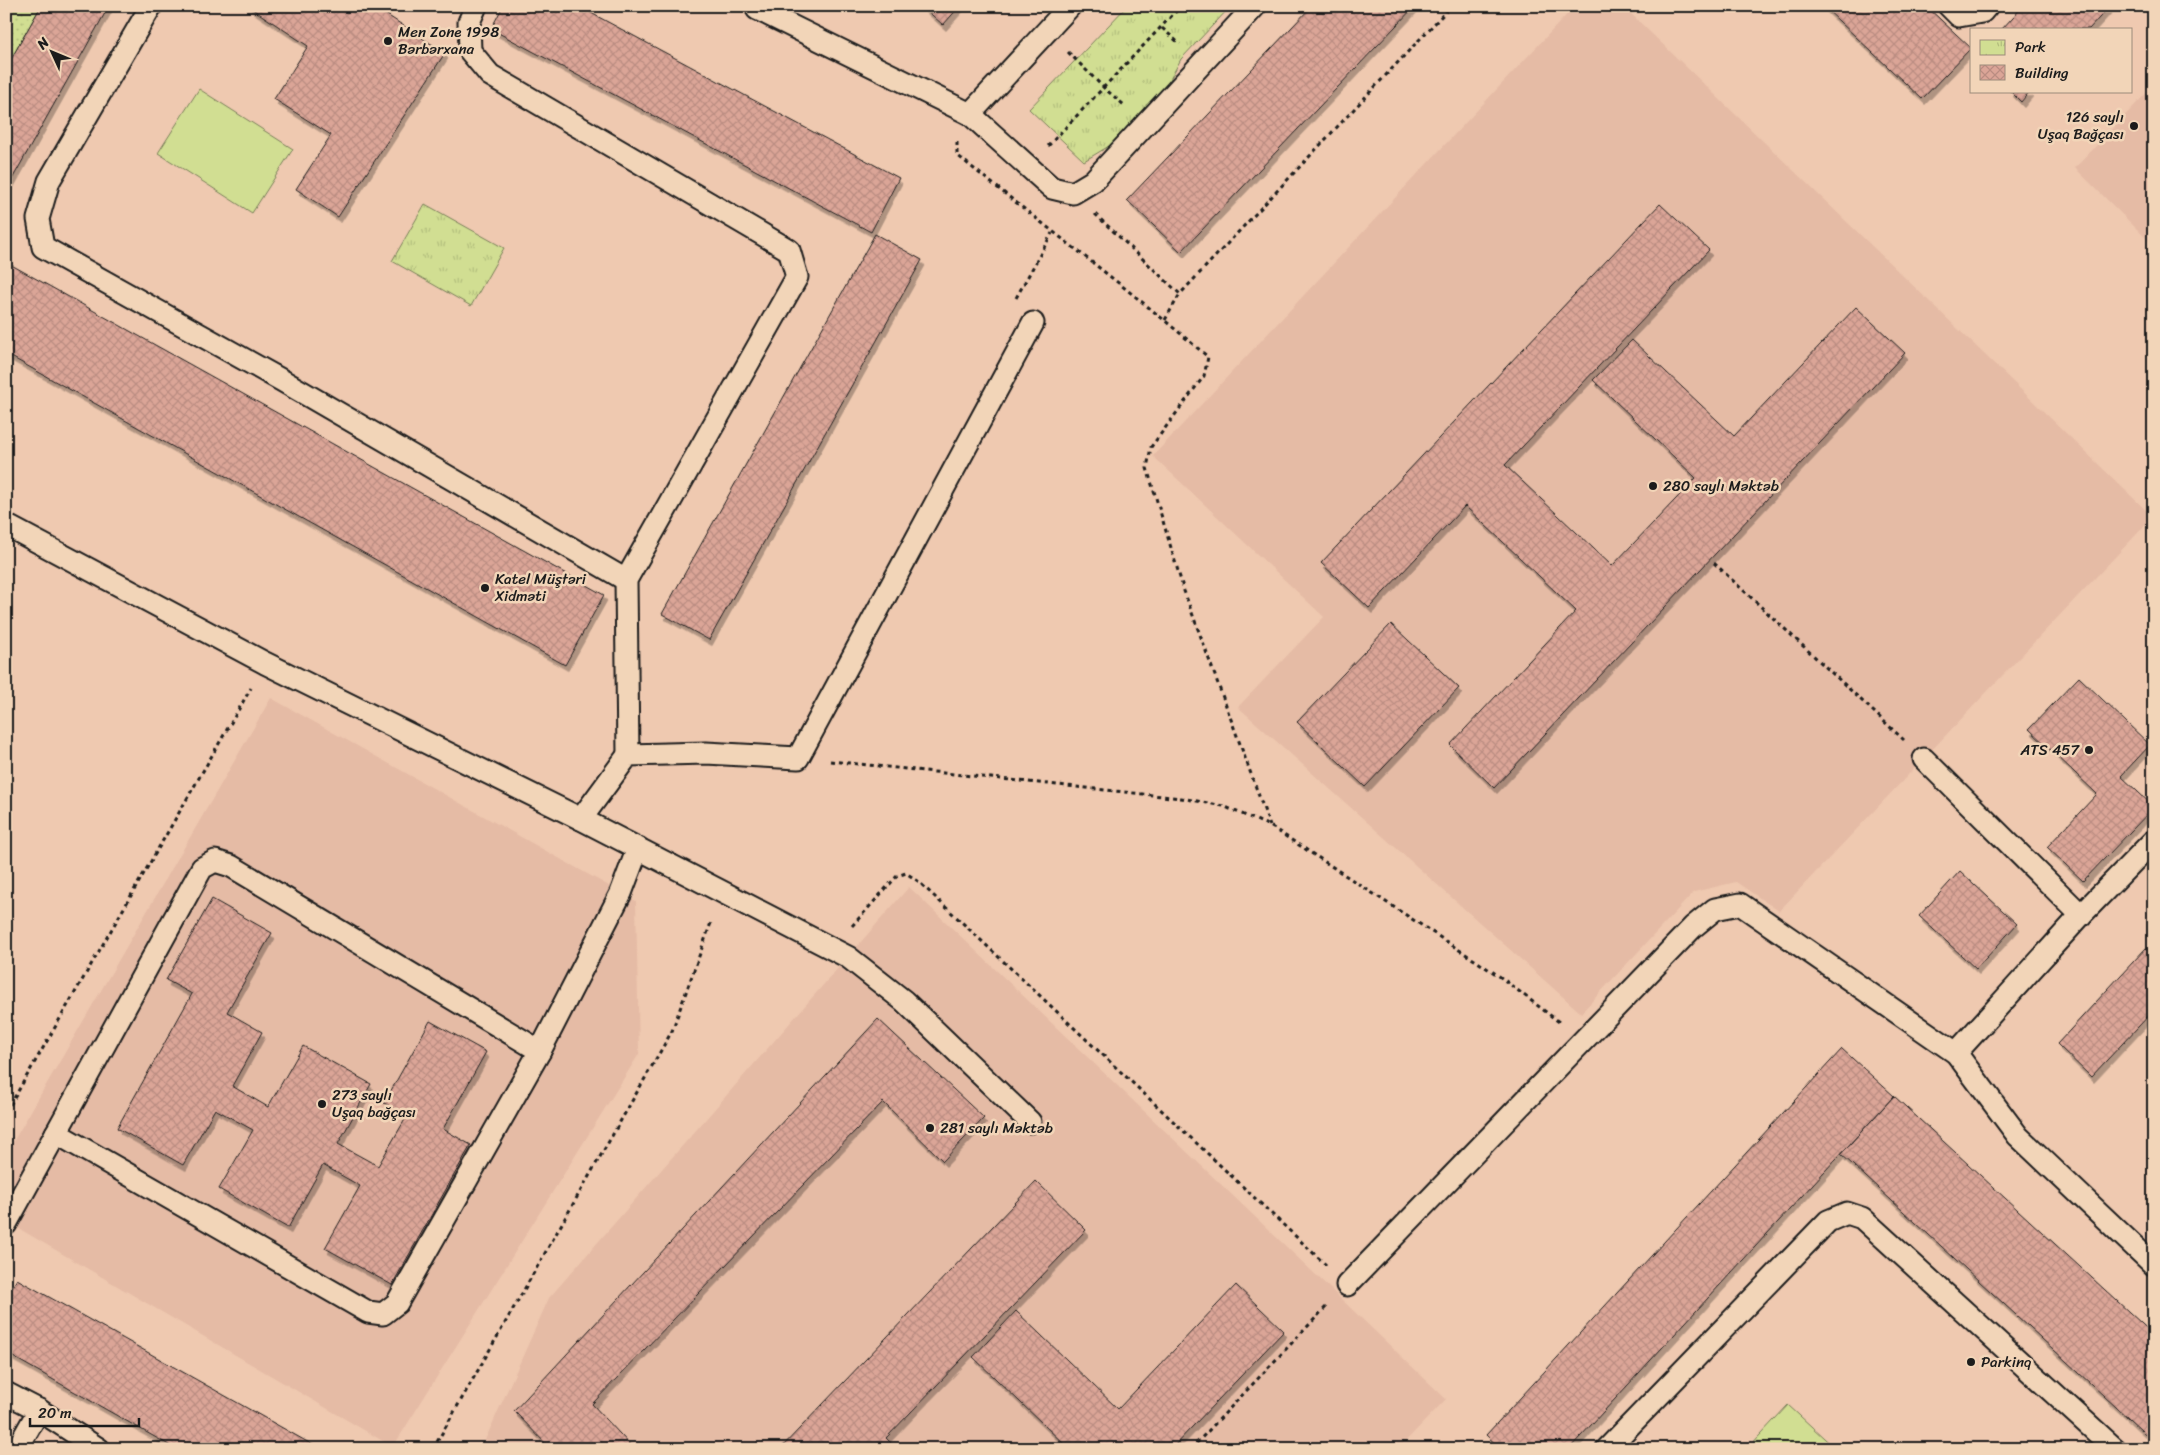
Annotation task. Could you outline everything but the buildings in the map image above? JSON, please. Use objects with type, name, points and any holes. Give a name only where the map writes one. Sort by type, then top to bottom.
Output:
[{"type":"lane","points":[[151,6],[49,181],[38,219],[43,247],[275,376],[626,580]]},
{"type":"lane","points":[[476,6],[469,22],[470,51],[490,75],[789,250],[797,277],[626,580],[628,755],[581,819]]},
{"type":"lane","points":[[970,114],[1070,6]]},
{"type":"lane","points":[[756,9],[970,114],[1052,188],[1072,193],[1093,181],[1255,6]]},
{"type":"lane","points":[[1949,6],[1960,16],[1982,12],[1987,6]]},
{"type":"lane","points":[[628,755],[706,753],[798,758],[1033,323]]},
{"type":"lane","points":[[6,526],[265,663],[581,819],[848,957],[904,1002],[1030,1122]]},
{"type":"lane","points":[[1924,759],[2082,915]]},
{"type":"lane","points":[[1956,1053],[2082,915],[2154,840]]},
{"type":"lane","points":[[56,1133],[368,1312],[383,1314],[397,1303],[540,1051],[621,893],[638,848]]},
{"type":"lane","points":[[6,1224],[202,868],[215,861],[231,866],[540,1051]]},
{"type":"lane","points":[[1347,1285],[1708,915],[1715,909],[1740,904],[1956,1053],[2018,1136],[2154,1266]]},
{"type":"lane","points":[[1606,1449],[1828,1221],[1847,1213],[1862,1218],[1869,1224],[2115,1449]]},
{"type":"lane","points":[[6,1393],[39,1410],[99,1449]]},
{"type":"lane","points":[[17,1449],[39,1410]]},
{"type":"path","points":[[1029,167],[1181,6]]},
{"type":"path","points":[[1165,320],[1180,294],[1451,6]]},
{"type":"path","points":[[1162,28],[1184,48]]},
{"type":"path","points":[[1047,31],[1104,88],[1146,124]]},
{"type":"path","points":[[970,114],[957,142],[957,156],[1165,320],[1208,357],[1204,376],[1151,446],[1147,468],[1184,591],[1270,826]]},
{"type":"path","points":[[1072,193],[1180,294]]},
{"type":"path","points":[[1714,563],[1924,759]]},
{"type":"path","points":[[6,1112],[265,663]]},
{"type":"path","points":[[798,758],[1181,798],[1223,806],[1270,826],[1499,976],[1584,1041]]},
{"type":"path","points":[[831,948],[897,876],[906,873],[1347,1285],[1191,1449]]},
{"type":"path","points":[[433,1449],[672,1031],[722,891]]},
{"type":"shaded area","name":"280 saylı Məktəb","points":[[1575,6],[1623,6],[2153,517],[1779,911],[1736,882],[1694,892],[1581,1013],[1238,707],[1324,617],[1153,456]]},
{"type":"shaded area","name":"126 saylı Uşaq Bağçası","points":[[2154,85],[2154,246],[2075,168]]},
{"type":"shaded area","name":"273 saylı Uşaq bağçası","points":[[271,698],[636,901],[639,1054],[393,1447],[6,1221],[6,1154]]},
{"type":"shaded area","name":"281 saylı Məktəb","points":[[909,887],[1446,1399],[1398,1449],[481,1449],[549,1298]]},
{"type":"green space","points":[[6,6],[41,6],[6,68]]},
{"type":"green space","points":[[1127,6],[1231,6],[1181,59],[1146,124],[1084,161],[1029,109]]},
{"type":"green space","points":[[199,89],[293,149],[252,213],[158,153]]},
{"type":"green space","points":[[425,204],[504,248],[471,306],[392,261]]},
{"type":"green space","points":[[1788,1405],[1836,1449],[1747,1449]]},
{"type":"place","name":"Men Zone 1998 Bərbərxana","points":[[388,41]]},
{"type":"place","name":"126 saylı Uşaq Bağçası","points":[[2134,126]]},
{"type":"place","name":"280 saylı Məktəb","points":[[1653,486]]},
{"type":"place","name":"Katel Müştəri Xidməti","points":[[485,588]]},
{"type":"place","name":"ATS 457","points":[[2089,750]]},
{"type":"place","name":"273 saylı Uşaq bağçası","points":[[322,1104]]},
{"type":"place","name":"281 saylı Məktəb","points":[[930,1128]]},
{"type":"place","name":"Parkinq","points":[[1971,1362]]}]
